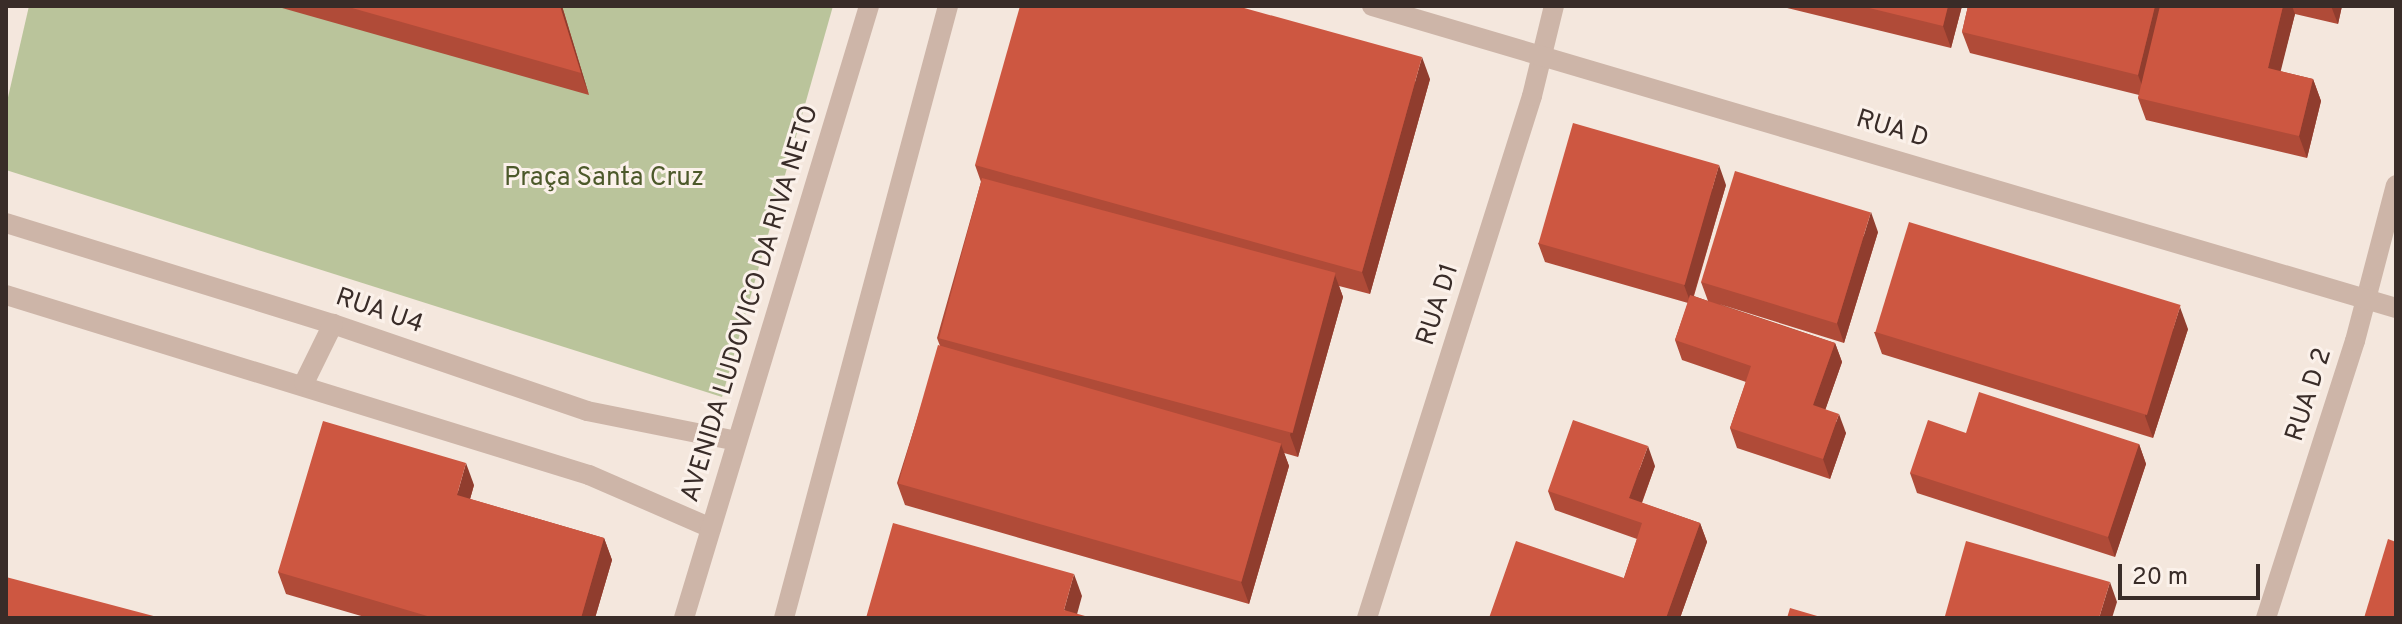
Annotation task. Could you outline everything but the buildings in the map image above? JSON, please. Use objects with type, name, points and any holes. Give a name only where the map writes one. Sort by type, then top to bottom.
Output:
[{"type":"street","name":"AVENIDA LUDOVICO DA RIVA NETO","points":[[684,618],[869,6]]},
{"type":"street","points":[[784,618],[948,6]]},
{"type":"street","name":"RUA D","points":[[1372,6],[1544,53],[2396,308]]},
{"type":"street","name":"RUA D1","points":[[1367,618],[1544,53],[1554,6]]},
{"type":"street","name":"RUA D 2","points":[[2266,618],[2367,300],[2396,185]]},
{"type":"street","name":"RUA U4","points":[[6,223],[333,324],[587,411],[737,441]]},
{"type":"street","points":[[6,295],[304,383],[589,475],[711,528]]},
{"type":"street","points":[[304,383],[333,324]]},
{"type":"green space","name":"Praça Santa Cruz","points":[[29,6],[833,6],[722,397],[6,170],[6,106]]}]
